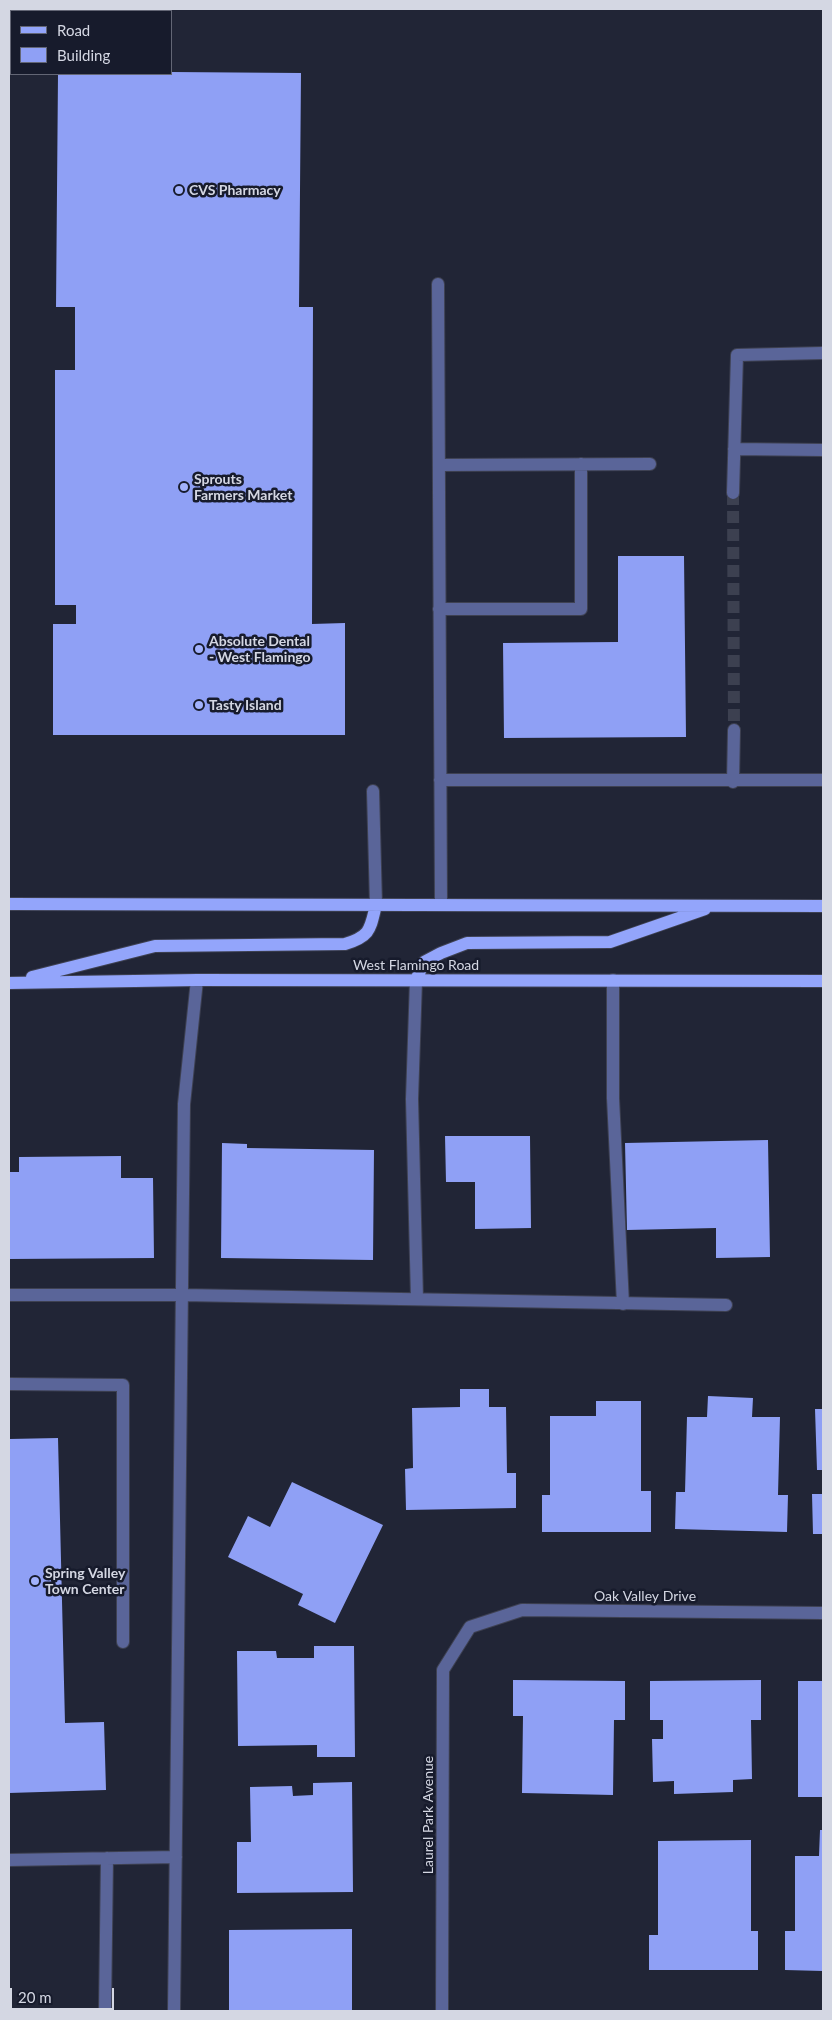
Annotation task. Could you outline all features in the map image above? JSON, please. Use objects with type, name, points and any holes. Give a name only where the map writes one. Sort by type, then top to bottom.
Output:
[{"type":"main road","points":[[9,904],[823,906]]},
{"type":"main road","points":[[10,983],[155,946],[345,944],[360,939],[369,932],[376,905]]},
{"type":"main road","points":[[416,980],[424,962],[441,953],[468,943],[610,942],[715,906]]},
{"type":"main road","name":"West Flamingo Road","points":[[10,983],[197,980],[823,981]]},
{"type":"street","points":[[438,284],[441,905]]},
{"type":"street","points":[[733,494],[737,355],[823,353]]},
{"type":"street","points":[[734,448],[823,450]]},
{"type":"street","points":[[439,609],[581,609],[581,464]]},
{"type":"street","points":[[439,465],[650,464]]},
{"type":"street","points":[[733,782],[734,730]]},
{"type":"street","points":[[440,780],[733,782],[823,780]]},
{"type":"street","points":[[373,791],[376,905]]},
{"type":"street","points":[[823,900],[823,906]]},
{"type":"street","points":[[174,2011],[184,1104],[197,980]]},
{"type":"street","points":[[416,980],[412,1099],[416,1299]]},
{"type":"street","points":[[613,980],[613,1098],[623,1304]]},
{"type":"street","points":[[9,1295],[183,1295],[726,1305]]},
{"type":"street","points":[[9,1384],[123,1385],[124,1642]]},
{"type":"street","name":"Oak Valley Drive","points":[[470,1627],[522,1610],[823,1613]]},
{"type":"street","name":"Laurel Park Avenue","points":[[442,2011],[443,1670],[470,1627]]},
{"type":"street","points":[[9,1860],[176,1857]]},
{"type":"street","points":[[105,2011],[107,1858]]},
{"type":"building","points":[[9,9],[76,9],[10,10],[9,52]]},
{"type":"building","points":[[172,72],[301,73],[299,307],[313,307],[312,624],[345,623],[345,735],[53,735],[53,624],[76,624],[76,605],[55,605],[55,370],[75,370],[75,307],[56,307],[58,75],[172,75]]},
{"type":"building","points":[[618,556],[684,556],[686,737],[504,738],[503,643],[618,642]]},
{"type":"building","points":[[445,1136],[530,1136],[531,1228],[475,1229],[475,1182],[446,1182]]},
{"type":"building","points":[[768,1140],[770,1257],[716,1258],[716,1228],[627,1230],[625,1143]]},
{"type":"building","points":[[222,1143],[247,1144],[247,1148],[374,1150],[373,1260],[221,1258]]},
{"type":"building","points":[[121,1156],[121,1178],[153,1178],[154,1258],[9,1259],[9,1172],[19,1172],[19,1157]]},
{"type":"building","points":[[460,1389],[489,1389],[489,1407],[506,1407],[507,1473],[516,1473],[516,1508],[406,1510],[405,1469],[413,1468],[412,1408],[460,1407]]},
{"type":"building","points":[[708,1396],[753,1398],[752,1417],[780,1417],[778,1495],[788,1495],[787,1532],[675,1529],[676,1492],[685,1492],[687,1417],[707,1417]]},
{"type":"building","points":[[596,1401],[641,1401],[641,1491],[651,1491],[651,1532],[542,1532],[542,1495],[550,1495],[550,1416],[596,1416]]},
{"type":"building","points":[[815,1409],[823,1409],[823,1470],[817,1470]]},
{"type":"building","name":"Spring Valley Town Center","points":[[58,1438],[65,1723],[104,1722],[106,1790],[9,1793],[9,1439]]},
{"type":"building","points":[[292,1482],[383,1525],[335,1623],[298,1605],[303,1594],[228,1557],[248,1516],[270,1527]]},
{"type":"building","points":[[812,1494],[823,1494],[823,1534],[813,1534]]},
{"type":"building","points":[[314,1646],[354,1646],[355,1757],[317,1757],[317,1745],[238,1746],[237,1651],[276,1651],[277,1658],[314,1658]]},
{"type":"building","points":[[513,1680],[625,1681],[625,1720],[614,1720],[613,1795],[522,1793],[523,1716],[513,1716]]},
{"type":"building","points":[[761,1680],[761,1720],[751,1720],[752,1779],[733,1780],[733,1792],[674,1794],[674,1781],[653,1782],[652,1739],[663,1739],[663,1720],[650,1720],[650,1681]]},
{"type":"building","points":[[798,1681],[823,1681],[823,1797],[798,1797]]},
{"type":"building","points":[[352,1782],[353,1892],[237,1893],[237,1842],[251,1842],[250,1787],[292,1786],[293,1796],[313,1795],[313,1783]]},
{"type":"building","points":[[820,1830],[823,1830],[823,1971],[785,1970],[785,1931],[795,1931],[795,1856],[819,1856]]},
{"type":"building","points":[[751,1840],[751,1931],[758,1931],[758,1970],[649,1970],[649,1935],[658,1935],[658,1841]]},
{"type":"building","points":[[352,1929],[352,2011],[229,2011],[229,1930]]},
{"type":"tunnel","points":[[733,493],[734,730]]},
{"type":"place","name":"CVS Pharmacy","points":[[179,190]]},
{"type":"place","name":"Sprouts Farmers Market","points":[[184,487]]},
{"type":"place","name":"Absolute Dental - West Flamingo","points":[[199,649]]},
{"type":"place","name":"Tasty Island","points":[[199,705]]},
{"type":"place","name":"Spring Valley Town Center","points":[[35,1581]]}]
